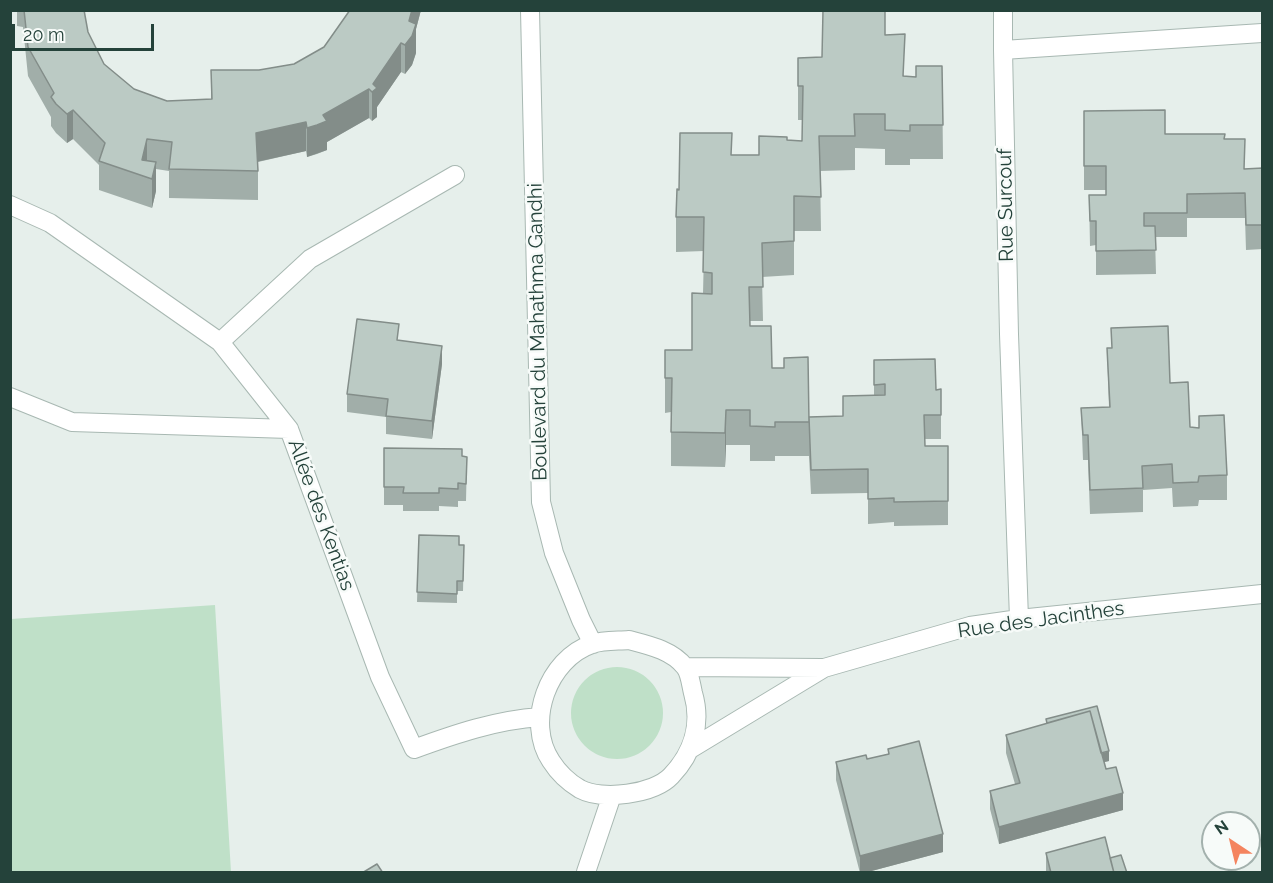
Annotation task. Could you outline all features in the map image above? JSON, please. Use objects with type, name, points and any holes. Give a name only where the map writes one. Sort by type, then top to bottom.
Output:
[{"type":"street","name":"Boulevard du Mahathma Gandhi","points":[[530,10],[541,501],[554,553],[593,644]]},
{"type":"street","name":"Rue Surcouf","points":[[1003,10],[1009,334],[1019,619]]},
{"type":"street","points":[[1004,50],[1263,33]]},
{"type":"street","points":[[220,342],[310,259],[455,175]]},
{"type":"street","name":"Allée des Kentias","points":[[10,205],[50,223],[220,342],[289,429],[380,677],[414,749],[463,731],[514,718],[540,717]]},
{"type":"street","points":[[10,396],[72,422],[289,429]]},
{"type":"street","name":"Rue des Jacinthes","points":[[692,748],[824,668],[970,626],[1263,594]]},
{"type":"street","points":[[629,640],[663,650],[686,668],[698,708],[692,748],[670,778],[643,791],[612,795],[581,790],[558,772],[543,749],[540,717],[545,689],[569,657],[593,644],[629,640]]},
{"type":"street","name":"Rue des Jacinthes","points":[[686,668],[824,668]]},
{"type":"street","points":[[586,873],[612,795]]},
{"type":"green space","points":[[215,605],[231,872],[11,872],[11,619]]},
{"type":"green space","points":[[617,667],[635,671],[649,681],[659,695],[663,713],[659,731],[649,745],[635,755],[617,759],[599,755],[585,745],[575,731],[571,713],[575,695],[585,681],[599,671]]},
{"type":"building","points":[[24,10],[84,10],[88,32],[104,64],[134,89],[167,101],[212,99],[211,70],[259,70],[294,64],[324,47],[350,10],[412,10],[409,21],[416,24],[412,36],[405,45],[401,43],[373,84],[377,88],[372,92],[369,89],[323,115],[327,121],[317,125],[307,128],[306,122],[256,133],[258,171],[169,169],[172,142],[147,139],[142,160],[156,162],[152,179],[99,161],[105,143],[73,110],[67,114],[51,97],[54,93],[28,47]]},
{"type":"building","points":[[823,10],[885,10],[885,35],[905,34],[903,76],[916,77],[916,66],[942,66],[943,125],[910,125],[910,131],[885,130],[885,114],[854,114],[855,136],[819,136],[821,197],[794,196],[794,241],[762,243],[763,287],[749,287],[750,326],[771,326],[772,368],[784,368],[784,358],[808,357],[809,422],[775,422],[775,427],[750,426],[750,410],[726,410],[725,433],[671,432],[672,378],[665,378],[665,350],[692,350],[692,293],[712,294],[712,273],[703,272],[704,217],[676,217],[680,133],[732,133],[731,155],[759,155],[759,136],[787,137],[787,140],[802,141],[803,86],[798,86],[798,58],[822,57]]},
{"type":"building","points":[[1165,110],[1165,134],[1225,134],[1224,139],[1245,139],[1244,169],[1263,168],[1263,225],[1246,225],[1245,193],[1187,194],[1187,213],[1144,213],[1144,226],[1155,226],[1156,250],[1096,251],[1096,221],[1090,221],[1089,195],[1106,195],[1106,166],[1084,166],[1084,111]]},
{"type":"building","points":[[357,319],[399,324],[397,340],[442,346],[432,421],[386,416],[388,399],[347,394]]},
{"type":"building","points":[[1168,326],[1170,383],[1188,382],[1190,427],[1199,428],[1199,416],[1224,415],[1227,475],[1199,476],[1198,482],[1173,483],[1172,464],[1142,466],[1143,488],[1090,490],[1088,435],[1083,435],[1081,408],[1110,407],[1107,348],[1112,348],[1111,328]]},
{"type":"building","points":[[935,359],[936,390],[941,389],[941,415],[924,415],[925,446],[948,446],[948,501],[894,502],[894,498],[868,499],[868,469],[811,470],[809,417],[843,416],[843,396],[885,395],[885,384],[874,385],[874,360]]},
{"type":"building","points":[[384,448],[462,449],[462,456],[467,457],[466,484],[458,483],[458,489],[439,488],[439,493],[403,493],[404,487],[384,487]]},
{"type":"building","points":[[419,535],[459,536],[459,545],[464,545],[463,581],[457,581],[457,594],[417,592]]},
{"type":"building","points":[[1097,706],[1109,751],[1101,753],[1090,711],[1047,723],[1046,719]]},
{"type":"building","points":[[1090,711],[1106,769],[1116,767],[1123,793],[999,827],[990,791],[1020,783],[1006,735]]},
{"type":"building","points":[[919,741],[943,834],[860,856],[836,762],[866,755],[867,759],[889,754],[888,749]]},
{"type":"building","points":[[1105,837],[1114,873],[1051,873],[1046,853]]},
{"type":"building","points":[[1121,855],[1127,873],[1114,873],[1110,858]]},
{"type":"building","points":[[377,864],[383,873],[362,873]]}]
